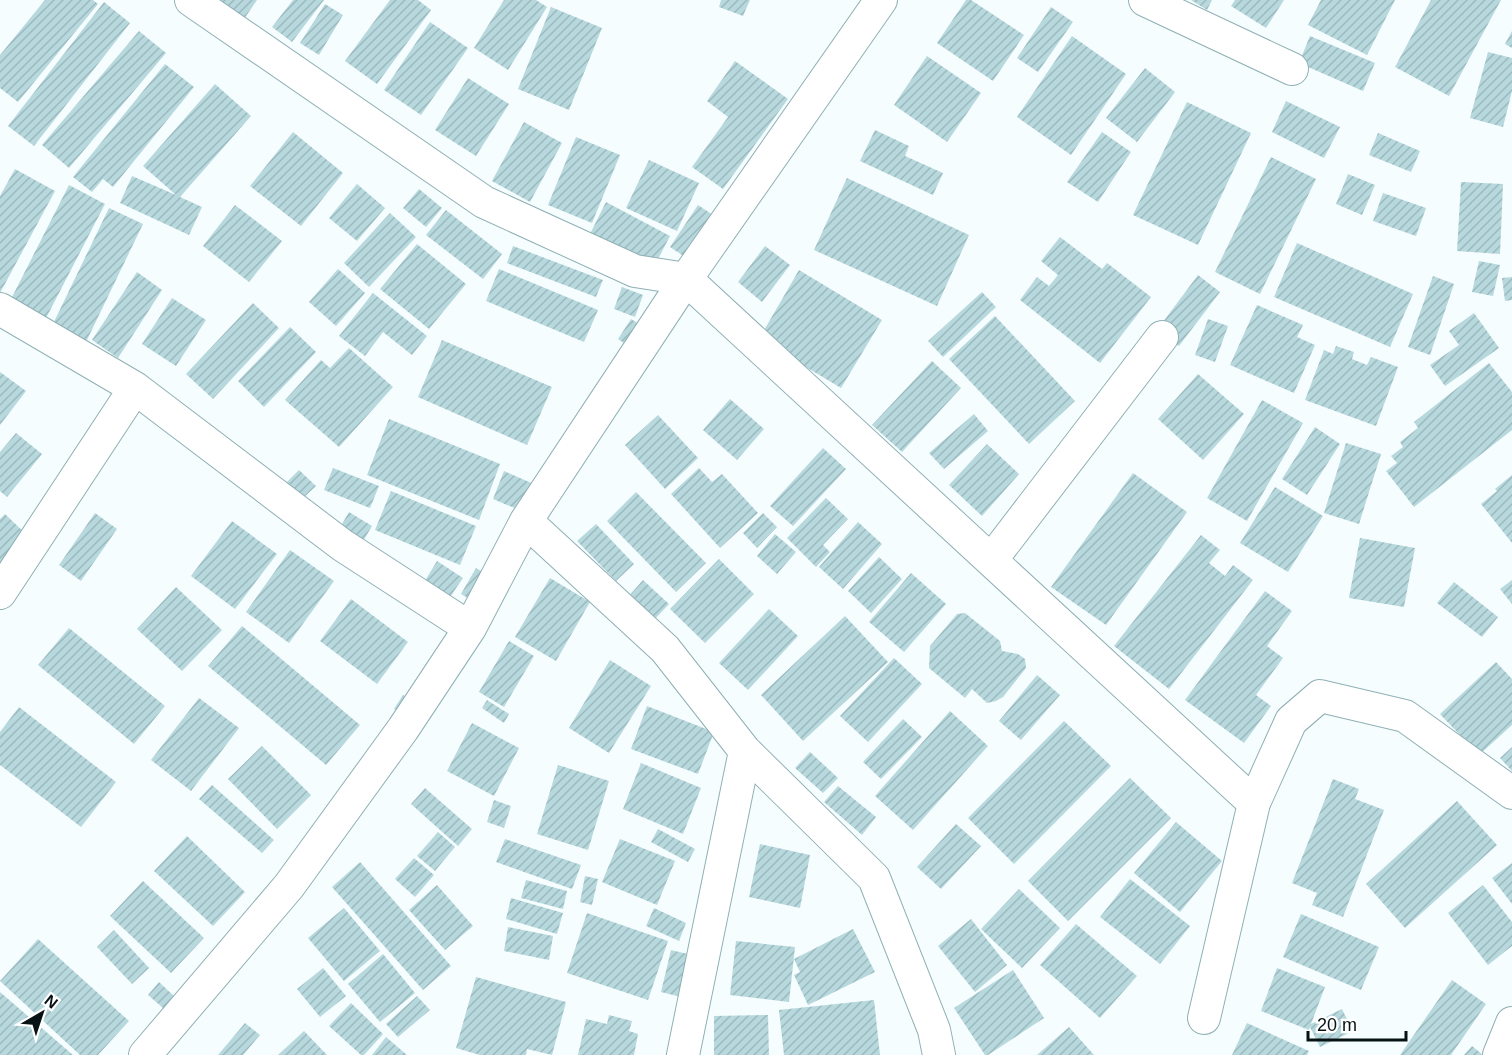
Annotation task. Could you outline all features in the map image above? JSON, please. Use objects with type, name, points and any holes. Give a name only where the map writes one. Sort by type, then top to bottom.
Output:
[{"type":"street","points":[[191,0],[484,202],[635,271],[686,279],[1254,802]]},
{"type":"street","points":[[146,1055],[289,886],[403,729],[470,628],[526,521],[686,279],[881,0]]},
{"type":"street","points":[[1145,0],[1292,69]]},
{"type":"street","points":[[0,309],[135,388],[342,545],[470,628]]},
{"type":"street","points":[[992,559],[1162,337]]},
{"type":"street","points":[[0,593],[135,388]]},
{"type":"street","points":[[526,521],[664,649],[745,751],[874,878],[934,1030],[939,1055]]},
{"type":"street","points":[[1204,1018],[1254,802],[1291,721],[1320,696],[1405,716],[1512,793]]},
{"type":"street","points":[[683,1055],[745,751]]},
{"type":"street","points":[[1499,1055],[1512,1023]]},
{"type":"building","points":[[45,0],[93,0],[98,4],[18,102],[0,88],[0,55]]},
{"type":"building","points":[[204,0],[257,0],[240,25]]},
{"type":"building","points":[[293,0],[324,0],[292,42],[272,27]]},
{"type":"building","points":[[390,0],[418,0],[431,10],[377,84],[345,61]]},
{"type":"building","points":[[504,0],[536,0],[547,7],[508,70],[474,48]]},
{"type":"building","points":[[721,0],[750,0],[743,16],[719,7]]},
{"type":"building","points":[[966,0],[971,0],[1024,35],[993,81],[937,43]]},
{"type":"building","points":[[1191,0],[1212,0],[1207,10]]},
{"type":"building","points":[[1235,0],[1284,0],[1266,28],[1231,6]]},
{"type":"building","points":[[1321,0],[1395,0],[1367,55],[1308,25]]},
{"type":"building","points":[[1431,0],[1501,0],[1449,96],[1395,67]]},
{"type":"building","points":[[104,2],[130,23],[34,146],[8,126]]},
{"type":"building","points":[[325,4],[343,15],[319,55],[300,43]]},
{"type":"building","points":[[551,7],[602,28],[569,110],[518,89]]},
{"type":"building","points":[[1051,7],[1073,22],[1038,72],[1017,58]]},
{"type":"building","points":[[430,22],[468,48],[421,115],[384,90]]},
{"type":"building","points":[[139,31],[166,53],[69,168],[42,145]]},
{"type":"building","points":[[1512,31],[1512,48],[1505,44]]},
{"type":"building","points":[[1072,36],[1126,74],[1071,155],[1017,117]]},
{"type":"building","points":[[1310,36],[1375,63],[1363,91],[1299,63]]},
{"type":"building","points":[[1488,52],[1512,58],[1512,91],[1503,127],[1470,118]]},
{"type":"building","points":[[927,56],[981,93],[947,142],[894,105]]},
{"type":"building","points":[[735,61],[788,99],[723,189],[692,167],[728,117],[707,101]]},
{"type":"building","points":[[165,64],[194,87],[113,187],[103,179],[92,192],[73,177]]},
{"type":"building","points":[[1145,68],[1175,92],[1137,142],[1106,118]]},
{"type":"building","points":[[468,78],[509,104],[476,156],[435,130]]},
{"type":"building","points":[[215,84],[251,116],[180,197],[202,207],[189,235],[120,203],[132,176],[176,195],[143,166]]},
{"type":"building","points":[[1286,101],[1340,127],[1324,158],[1272,132]]},
{"type":"building","points":[[1187,102],[1251,133],[1198,245],[1133,215]]},
{"type":"building","points":[[524,122],[562,143],[530,202],[492,181]]},
{"type":"building","points":[[875,130],[909,146],[905,156],[943,173],[933,195],[860,161]]},
{"type":"building","points":[[293,132],[343,173],[301,226],[250,186]]},
{"type":"building","points":[[1102,132],[1131,152],[1098,202],[1067,182]]},
{"type":"building","points":[[1378,133],[1420,151],[1411,172],[1369,155]]},
{"type":"building","points":[[576,137],[620,155],[592,223],[548,205]]},
{"type":"building","points":[[1271,157],[1316,179],[1260,294],[1215,272]]},
{"type":"building","points":[[649,160],[699,183],[677,231],[626,208]]},
{"type":"building","points":[[15,169],[55,191],[0,293],[0,196]]},
{"type":"building","points":[[1348,174],[1375,185],[1362,215],[1336,204]]},
{"type":"building","points":[[847,178],[969,235],[937,306],[814,250]]},
{"type":"building","points":[[1461,182],[1503,184],[1500,254],[1457,251]]},
{"type":"building","points":[[357,184],[385,208],[357,241],[329,218]]},
{"type":"building","points":[[69,185],[105,204],[44,322],[9,303]]},
{"type":"building","points":[[419,189],[442,208],[426,227],[403,208]]},
{"type":"building","points":[[1383,193],[1426,208],[1416,236],[1373,221]]},
{"type":"building","points":[[606,202],[670,236],[654,267],[590,234]]},
{"type":"building","points":[[235,205],[282,241],[249,282],[203,246]]},
{"type":"building","points":[[698,205],[716,217],[688,259],[670,247]]},
{"type":"building","points":[[109,208],[143,224],[86,342],[52,326]]},
{"type":"building","points":[[446,210],[502,254],[483,279],[426,235]]},
{"type":"building","points":[[390,213],[416,237],[369,287],[344,263]]},
{"type":"building","points":[[1060,237],[1102,269],[1107,263],[1151,297],[1100,363],[1020,300],[1037,277],[1049,286],[1058,275],[1041,261]]},
{"type":"building","points":[[1297,243],[1413,294],[1390,347],[1274,297]]},
{"type":"building","points":[[417,244],[466,284],[429,329],[380,289]]},
{"type":"building","points":[[513,246],[603,280],[596,297],[507,263]]},
{"type":"building","points":[[765,246],[790,265],[762,302],[738,282]]},
{"type":"building","points":[[1479,261],[1500,265],[1493,296],[1472,292]]},
{"type":"building","points":[[338,269],[365,293],[336,326],[309,302]]},
{"type":"building","points":[[499,269],[598,310],[584,342],[486,301]]},
{"type":"building","points":[[799,270],[882,320],[841,388],[759,339]]},
{"type":"building","points":[[137,272],[162,290],[118,358],[92,340]]},
{"type":"building","points":[[1198,275],[1220,292],[1179,346],[1157,330]]},
{"type":"building","points":[[1433,276],[1454,284],[1430,355],[1408,347]]},
{"type":"building","points":[[1512,277],[1512,300],[1505,301],[1502,278]]},
{"type":"building","points":[[622,287],[643,295],[635,317],[614,309]]},
{"type":"building","points":[[982,292],[996,307],[943,357],[928,341]]},
{"type":"building","points":[[373,293],[427,336],[412,355],[383,332],[365,356],[339,336]]},
{"type":"building","points":[[172,298],[206,320],[176,366],[142,344]]},
{"type":"building","points":[[253,303],[279,328],[213,399],[186,374]]},
{"type":"building","points":[[1257,305],[1303,325],[1297,337],[1315,345],[1294,393],[1230,365]]},
{"type":"building","points":[[1474,313],[1499,348],[1445,386],[1430,365],[1459,345],[1449,331]]},
{"type":"building","points":[[995,316],[1075,401],[1029,444],[949,359]]},
{"type":"building","points":[[631,319],[649,330],[636,351],[618,339]]},
{"type":"building","points":[[1208,319],[1228,326],[1215,362],[1195,355]]},
{"type":"building","points":[[290,327],[316,352],[264,407],[238,381]]},
{"type":"building","points":[[442,340],[552,387],[527,445],[418,397]]},
{"type":"building","points":[[1336,346],[1354,352],[1352,359],[1367,365],[1371,357],[1398,367],[1376,426],[1305,400],[1324,350],[1333,354]]},
{"type":"building","points":[[349,348],[393,387],[339,447],[285,400],[321,360],[330,368]]},
{"type":"building","points":[[932,361],[961,388],[902,452],[872,425]]},
{"type":"building","points":[[1489,363],[1512,392],[1512,430],[1414,507],[1386,471],[1397,463],[1391,456],[1403,447],[1400,442],[1418,428],[1414,422]]},
{"type":"building","points":[[0,372],[26,391],[0,425]]},
{"type":"building","points":[[1198,374],[1244,414],[1203,460],[1158,419]]},
{"type":"building","points":[[730,399],[764,429],[737,460],[703,430]]},
{"type":"building","points":[[1262,400],[1303,423],[1247,521],[1207,498]]},
{"type":"building","points":[[974,414],[988,431],[944,469],[929,453]]},
{"type":"building","points":[[658,415],[698,458],[665,489],[625,445]]},
{"type":"building","points":[[389,419],[500,464],[479,520],[367,475]]},
{"type":"building","points":[[1315,427],[1340,444],[1307,495],[1282,479]]},
{"type":"building","points":[[16,433],[42,454],[7,497],[0,491],[0,452]]},
{"type":"building","points":[[1346,443],[1381,454],[1359,524],[1324,513]]},
{"type":"building","points":[[987,444],[1019,474],[982,516],[949,485]]},
{"type":"building","points":[[823,448],[846,469],[793,526],[770,506]]},
{"type":"building","points":[[333,468],[379,486],[370,508],[324,490]]},
{"type":"building","points":[[699,468],[712,482],[722,474],[758,513],[720,548],[671,494]]},
{"type":"building","points":[[299,470],[316,486],[299,502],[283,486]]},
{"type":"building","points":[[504,471],[536,485],[524,512],[493,499]]},
{"type":"building","points":[[1133,473],[1187,512],[1106,625],[1051,587]]},
{"type":"building","points":[[1512,475],[1512,543],[1481,504]]},
{"type":"building","points":[[1275,487],[1323,516],[1288,572],[1240,543]]},
{"type":"building","points":[[391,491],[476,526],[460,565],[375,530]]},
{"type":"building","points":[[636,492],[706,563],[676,592],[607,521]]},
{"type":"building","points":[[826,498],[848,519],[823,545],[830,552],[816,567],[787,538]]},
{"type":"building","points":[[349,512],[372,526],[361,545],[338,531]]},
{"type":"building","points":[[95,513],[117,529],[81,581],[59,565]]},
{"type":"building","points":[[763,513],[777,527],[757,548],[743,533]]},
{"type":"building","points":[[5,514],[31,539],[0,573],[0,519]]},
{"type":"building","points":[[232,521],[277,554],[235,609],[191,576]]},
{"type":"building","points":[[858,522],[882,544],[843,589],[819,567]]},
{"type":"building","points":[[596,524],[634,564],[616,581],[577,541]]},
{"type":"building","points":[[775,534],[796,552],[777,574],[757,556]]},
{"type":"building","points":[[1201,535],[1220,550],[1209,563],[1225,576],[1233,565],[1253,580],[1169,689],[1114,646]]},
{"type":"building","points":[[1360,538],[1415,548],[1404,607],[1349,598]]},
{"type":"building","points":[[290,550],[334,581],[289,643],[246,612]]},
{"type":"building","points":[[879,557],[902,579],[871,613],[848,591]]},
{"type":"building","points":[[719,559],[754,594],[705,643],[670,609]]},
{"type":"building","points":[[437,561],[463,578],[448,600],[423,584]]},
{"type":"building","points":[[476,568],[495,579],[480,605],[461,594]]},
{"type":"building","points":[[911,573],[946,604],[904,652],[869,622]]},
{"type":"building","points":[[550,578],[590,602],[556,661],[515,637]]},
{"type":"building","points":[[643,580],[669,604],[653,621],[627,598]]},
{"type":"building","points":[[1512,580],[1512,604],[1500,589]]},
{"type":"building","points":[[1454,582],[1498,617],[1482,637],[1437,603]]},
{"type":"building","points":[[176,587],[222,630],[182,671],[137,629]]},
{"type":"building","points":[[1265,591],[1292,611],[1267,646],[1283,658],[1256,695],[1271,706],[1244,743],[1185,700]]},
{"type":"building","points":[[351,599],[408,642],[377,684],[320,641]]},
{"type":"building","points":[[769,609],[798,636],[748,690],[719,663]]},
{"type":"building","points":[[965,613],[1000,641],[1002,651],[1018,654],[1025,659],[1026,668],[1003,697],[996,701],[987,703],[972,689],[965,698],[929,668],[930,646],[957,614]]},
{"type":"building","points":[[845,616],[888,662],[803,741],[761,695]]},
{"type":"building","points":[[242,626],[360,725],[326,765],[208,666]]},
{"type":"building","points":[[69,628],[165,706],[134,744],[38,665]]},
{"type":"building","points":[[509,641],[534,656],[504,707],[479,692]]},
{"type":"building","points":[[894,658],[922,684],[868,742],[840,716]]},
{"type":"building","points":[[610,660],[651,686],[609,753],[569,728]]},
{"type":"building","points":[[1496,662],[1512,679],[1512,725],[1479,755],[1440,714]]},
{"type":"building","points":[[1037,675],[1060,695],[1021,740],[999,721]]},
{"type":"building","points":[[403,695],[417,703],[409,718],[394,709]]},
{"type":"building","points":[[199,698],[239,728],[191,791],[151,760]]},
{"type":"building","points":[[487,700],[509,714],[504,723],[482,708]]},
{"type":"building","points":[[647,706],[714,732],[698,774],[631,749]]},
{"type":"building","points":[[19,707],[116,782],[81,827],[0,765],[0,732]]},
{"type":"building","points":[[950,711],[988,746],[913,830],[875,796]]},
{"type":"building","points":[[903,719],[922,737],[881,779],[863,762]]},
{"type":"building","points":[[1064,721],[1111,766],[1014,864],[968,818]]},
{"type":"building","points":[[472,723],[519,748],[494,796],[447,771]]},
{"type":"building","points":[[262,746],[311,795],[277,829],[228,779]]},
{"type":"building","points":[[1512,747],[1512,771],[1500,758]]},
{"type":"building","points":[[810,752],[838,778],[823,793],[795,768]]},
{"type":"building","points":[[641,763],[701,788],[683,834],[623,809]]},
{"type":"building","points":[[558,765],[609,781],[588,850],[537,834]]},
{"type":"building","points":[[1130,778],[1171,818],[1068,921],[1028,881]]},
{"type":"building","points":[[1333,779],[1359,789],[1355,799],[1384,810],[1343,917],[1312,905],[1317,893],[1292,883]]},
{"type":"building","points":[[212,785],[274,840],[262,853],[199,799]]},
{"type":"building","points":[[838,786],[876,817],[862,835],[824,802]]},
{"type":"building","points":[[425,788],[472,829],[458,846],[411,804]]},
{"type":"building","points":[[494,800],[511,806],[504,828],[487,822]]},
{"type":"building","points":[[1457,801],[1497,845],[1405,928],[1366,884]]},
{"type":"building","points":[[1176,822],[1222,861],[1180,912],[1134,873]]},
{"type":"building","points":[[956,824],[981,846],[941,889],[917,867]]},
{"type":"building","points":[[658,829],[695,849],[688,862],[651,842]]},
{"type":"building","points":[[438,832],[455,847],[435,871],[417,856]]},
{"type":"building","points":[[187,836],[245,892],[213,926],[154,871]]},
{"type":"building","points":[[505,839],[581,865],[572,889],[496,862]]},
{"type":"building","points":[[620,839],[675,861],[657,905],[602,882]]},
{"type":"building","points":[[760,844],[810,855],[800,908],[749,897]]},
{"type":"building","points":[[414,858],[434,875],[415,897],[395,879]]},
{"type":"building","points":[[360,862],[451,966],[423,990],[332,887]]},
{"type":"building","points":[[1512,863],[1512,904],[1492,878]]},
{"type":"building","points":[[585,876],[598,879],[592,905],[580,902]]},
{"type":"building","points":[[1130,879],[1190,926],[1160,964],[1100,917]]},
{"type":"building","points":[[526,880],[567,891],[563,909],[521,898]]},
{"type":"building","points":[[143,881],[204,938],[171,973],[110,916]]},
{"type":"building","points":[[437,885],[473,926],[445,950],[409,910]]},
{"type":"building","points":[[1483,885],[1512,922],[1512,946],[1488,965],[1448,913]]},
{"type":"building","points":[[1019,889],[1060,928],[1022,968],[981,929]]},
{"type":"building","points":[[511,898],[563,913],[557,934],[506,919]]},
{"type":"building","points":[[344,908],[380,951],[344,981],[308,938]]},
{"type":"building","points":[[654,908],[686,923],[679,941],[646,926]]},
{"type":"building","points":[[587,913],[668,941],[648,1000],[567,973]]},
{"type":"building","points":[[1301,914],[1379,947],[1361,990],[1283,957]]},
{"type":"building","points":[[971,919],[1007,965],[975,992],[938,946]]},
{"type":"building","points":[[1076,924],[1137,976],[1100,1018],[1040,965]]},
{"type":"building","points":[[508,927],[553,936],[549,960],[504,951]]},
{"type":"building","points":[[853,929],[875,972],[808,1005],[794,975],[800,972],[794,959]]},
{"type":"building","points":[[114,930],[149,968],[132,984],[97,947]]},
{"type":"building","points":[[38,939],[129,1021],[98,1055],[80,1055],[0,981]]},
{"type":"building","points":[[736,941],[795,947],[789,1002],[730,995]]},
{"type":"building","points":[[671,950],[692,955],[681,997],[661,992]]},
{"type":"building","points":[[383,954],[415,993],[380,1022],[348,984]]},
{"type":"building","points":[[323,968],[346,996],[320,1017],[297,989]]},
{"type":"building","points":[[1277,968],[1325,987],[1311,1024],[1342,1009],[1353,1031],[1320,1047],[1310,1027],[1309,1030],[1261,1011]]},
{"type":"building","points":[[1013,970],[1044,1018],[985,1055],[954,1008]]},
{"type":"building","points":[[476,977],[566,1002],[552,1055],[527,1049],[526,1055],[480,1055],[456,1048]]},
{"type":"building","points":[[1452,980],[1486,1004],[1451,1055],[1400,1055]]},
{"type":"building","points":[[159,982],[174,996],[163,1008],[148,995]]},
{"type":"building","points":[[0,992],[73,1055],[0,1055]]},
{"type":"building","points":[[417,996],[430,1010],[398,1037],[386,1024]]},
{"type":"building","points":[[874,1000],[880,1055],[784,1055],[779,1010]]},
{"type":"building","points":[[351,1003],[383,1034],[364,1055],[361,1055],[329,1026]]},
{"type":"building","points":[[609,1015],[632,1021],[629,1031],[638,1034],[634,1055],[578,1055],[586,1019],[607,1024]]},
{"type":"building","points":[[768,1015],[769,1055],[714,1055],[714,1016]]},
{"type":"building","points":[[245,1023],[260,1035],[243,1055],[218,1055]]},
{"type":"building","points":[[1247,1023],[1309,1051],[1307,1055],[1232,1055]]},
{"type":"building","points":[[1069,1027],[1094,1055],[1037,1055]]},
{"type":"building","points":[[304,1031],[327,1055],[278,1055]]},
{"type":"building","points":[[386,1037],[407,1055],[372,1055]]},
{"type":"building","points":[[1472,1046],[1483,1055],[1464,1055]]}]
